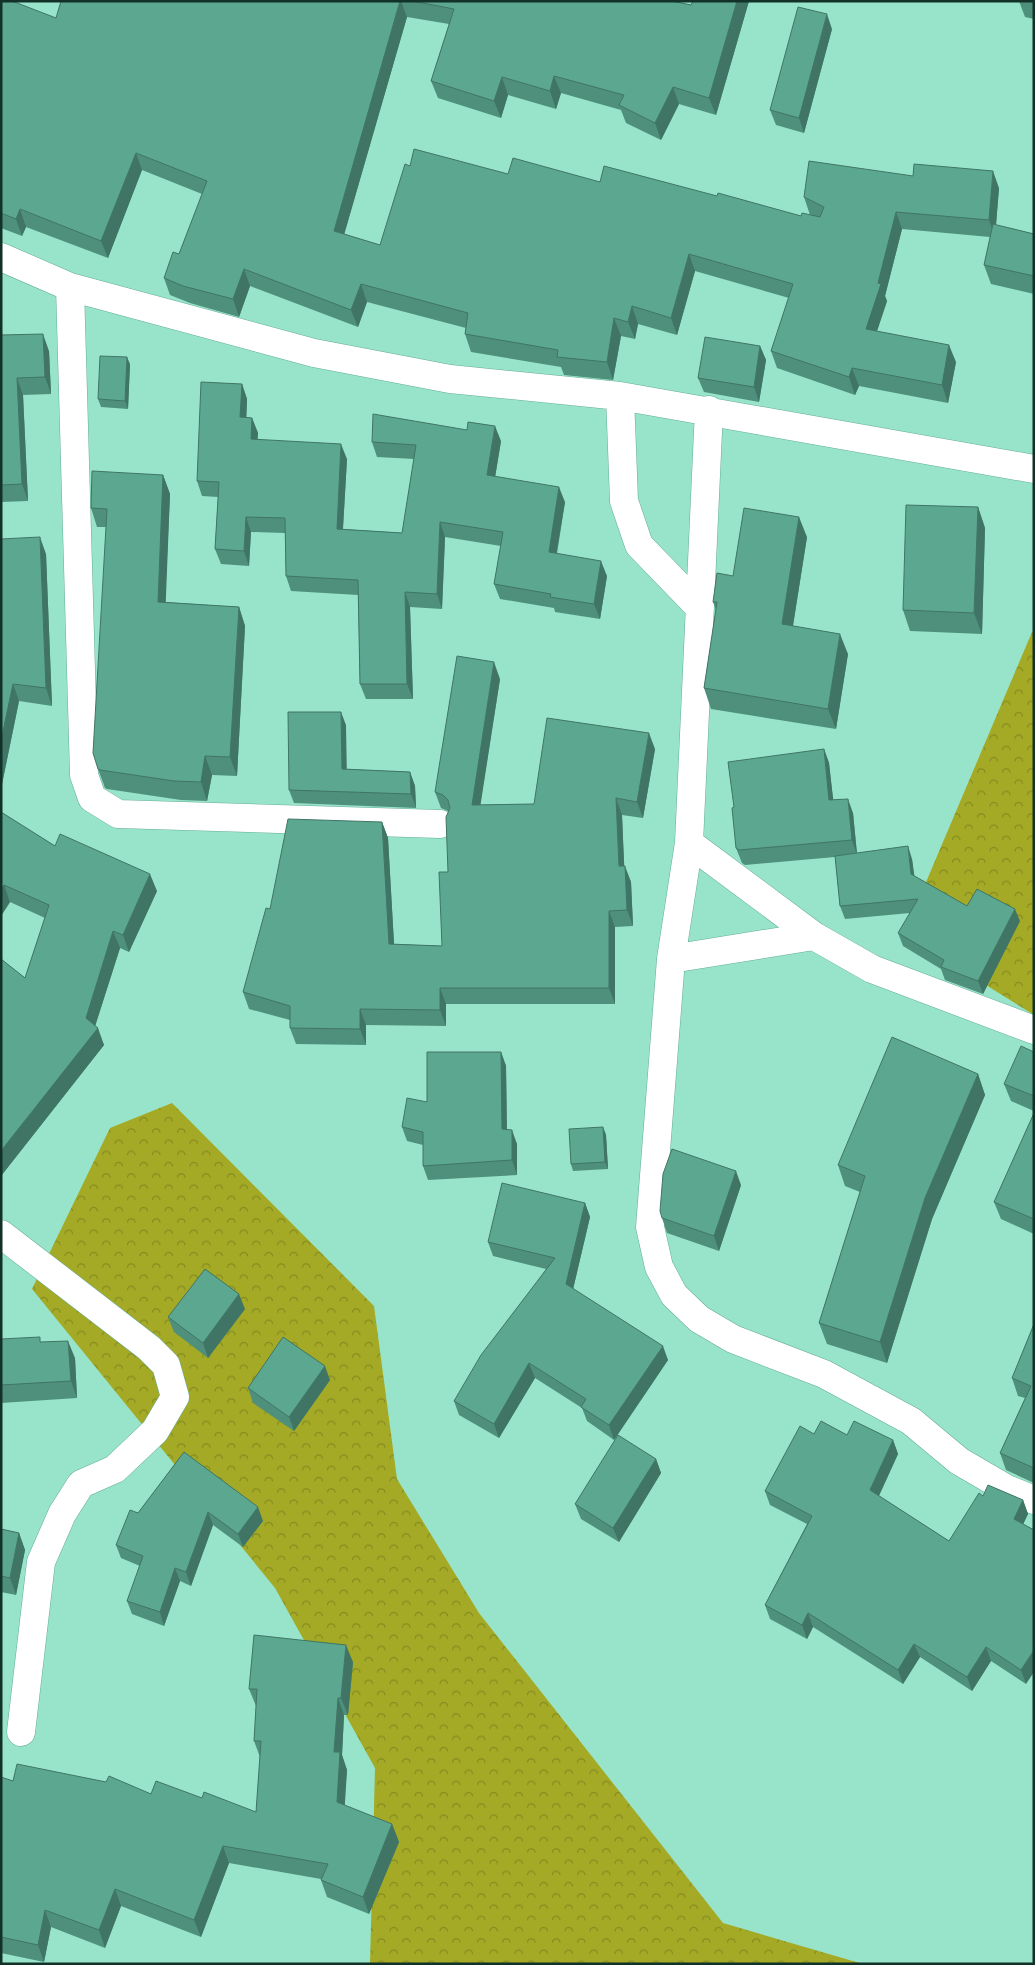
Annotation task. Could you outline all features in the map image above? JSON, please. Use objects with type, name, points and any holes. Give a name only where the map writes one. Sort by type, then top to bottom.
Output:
[{"type":"street","points":[[1,257],[70,287],[333,357],[450,380],[620,396],[709,410],[1034,469]]},
{"type":"street","points":[[70,287],[84,774],[92,798],[118,814],[440,824]]},
{"type":"street","points":[[620,396],[624,502],[640,546],[700,608]]},
{"type":"street","points":[[709,410],[689,843],[671,959],[650,1227],[659,1267],[674,1295],[699,1319],[733,1339],[824,1374],[911,1421],[959,1461],[1007,1489],[1034,1500]]},
{"type":"street","points":[[689,843],[814,936],[872,969],[1034,1030]]},
{"type":"street","points":[[671,959],[814,936]]},
{"type":"street","points":[[1,1234],[149,1348],[166,1365],[175,1397],[155,1431],[115,1469],[81,1484],[62,1514],[41,1562],[21,1732]]},
{"type":"green space","points":[[1032,632],[1034,633],[1034,1015],[904,934]]},
{"type":"green space","points":[[172,1103],[374,1306],[397,1479],[479,1613],[723,1923],[863,1964],[370,1964],[375,1768],[275,1588],[32,1289],[110,1128]]},
{"type":"building","points":[[1,1],[12,1],[56,18],[61,1],[400,1],[334,231],[380,245],[405,164],[410,166],[414,149],[508,174],[513,158],[600,182],[604,166],[717,196],[718,193],[801,216],[802,213],[820,217],[824,207],[804,197],[809,161],[913,176],[914,164],[993,171],[989,220],[896,212],[878,283],[881,284],[866,329],[949,345],[942,385],[852,368],[849,377],[771,351],[793,284],[689,254],[671,318],[632,306],[628,322],[614,318],[607,362],[557,357],[558,350],[465,334],[468,313],[361,284],[351,310],[244,269],[233,299],[183,286],[164,278],[173,252],[179,254],[207,181],[136,153],[101,241],[20,209],[16,219],[1,213]]},
{"type":"building","points":[[412,1],[672,1],[691,5],[693,1],[737,1],[709,98],[673,87],[655,123],[619,105],[624,95],[554,76],[550,91],[502,77],[494,101],[431,81],[454,9]]},
{"type":"building","points":[[798,7],[827,14],[799,118],[770,110]]},
{"type":"building","points":[[993,224],[1034,234],[1034,276],[984,265]]},
{"type":"building","points":[[43,334],[45,377],[17,378],[22,484],[1,485],[1,335]]},
{"type":"building","points":[[705,337],[760,346],[754,387],[698,378]]},
{"type":"building","points":[[100,356],[127,357],[125,401],[98,399]]},
{"type":"building","points":[[201,382],[242,384],[240,417],[252,418],[251,439],[341,444],[337,529],[402,533],[416,445],[372,442],[373,414],[467,430],[468,422],[495,426],[487,475],[559,487],[549,552],[601,561],[594,604],[550,597],[551,594],[494,584],[503,532],[440,522],[437,594],[405,592],[407,684],[360,684],[358,580],[286,576],[285,518],[246,517],[244,551],[215,549],[219,482],[197,481]]},
{"type":"building","points":[[92,471],[163,475],[158,602],[239,607],[230,757],[205,756],[201,782],[174,781],[98,769],[93,753],[107,509],[91,508]]},
{"type":"building","points":[[906,505],[978,507],[974,613],[903,610]]},
{"type":"building","points":[[744,508],[799,517],[782,624],[840,634],[828,709],[704,688],[717,602],[713,602],[717,573],[733,576]]},
{"type":"building","points":[[40,537],[46,688],[13,684],[1,741],[1,539]]},
{"type":"building","points":[[457,656],[494,662],[472,805],[534,804],[547,718],[649,733],[637,802],[616,798],[619,866],[625,866],[627,910],[609,911],[609,988],[440,988],[440,1010],[360,1009],[360,1029],[290,1028],[290,1006],[243,992],[266,908],[270,909],[288,819],[382,822],[389,944],[442,946],[439,872],[448,872],[446,817],[450,808],[448,800],[443,795],[435,792]]},
{"type":"building","points":[[288,712],[341,712],[342,769],[410,772],[411,794],[289,790]]},
{"type":"building","points":[[824,749],[829,800],[848,799],[852,840],[739,850],[736,848],[732,808],[734,807],[728,762]]},
{"type":"building","points":[[1,812],[55,846],[60,834],[150,874],[123,935],[113,931],[86,1018],[98,1028],[1,1151],[1,959],[25,978],[49,905],[4,885],[1,889]]},
{"type":"building","points":[[908,846],[911,874],[967,906],[977,889],[1015,909],[978,981],[941,967],[944,960],[898,933],[918,899],[840,906],[835,856]]},
{"type":"building","points":[[892,1037],[978,1074],[925,1198],[880,1342],[819,1323],[865,1176],[838,1165]]},
{"type":"building","points":[[1021,1046],[1034,1052],[1034,1096],[1004,1084]]},
{"type":"building","points":[[427,1052],[501,1052],[502,1129],[512,1130],[512,1160],[423,1166],[423,1132],[402,1127],[407,1098],[427,1102]]},
{"type":"building","points":[[1034,1113],[1034,1219],[994,1202]]},
{"type":"building","points":[[603,1127],[605,1162],[571,1164],[569,1129]]},
{"type":"building","points":[[672,1149],[736,1171],[714,1236],[662,1218],[660,1211],[663,1174]]},
{"type":"building","points":[[502,1183],[585,1203],[566,1284],[663,1346],[609,1425],[581,1407],[586,1399],[529,1363],[494,1424],[454,1401],[481,1355],[555,1258],[488,1242]]},
{"type":"building","points":[[205,1269],[239,1294],[203,1343],[168,1317]]},
{"type":"building","points":[[1034,1324],[1034,1468],[1000,1453],[1031,1386],[1012,1378]]},
{"type":"building","points":[[40,1337],[40,1342],[68,1341],[71,1381],[1,1385],[1,1339]]},
{"type":"building","points":[[283,1337],[325,1366],[289,1417],[248,1388]]},
{"type":"building","points":[[821,1421],[847,1435],[854,1421],[893,1440],[870,1490],[949,1541],[979,1493],[983,1496],[988,1485],[1023,1500],[1014,1519],[1034,1530],[1034,1650],[1021,1670],[986,1647],[967,1677],[914,1644],[898,1670],[808,1613],[802,1625],[765,1605],[812,1516],[765,1491],[800,1426],[814,1434]]},
{"type":"building","points":[[618,1435],[656,1459],[613,1528],[575,1504]]},
{"type":"building","points":[[184,1452],[258,1507],[238,1534],[208,1512],[186,1572],[175,1568],[160,1612],[127,1601],[143,1556],[116,1545],[130,1510],[138,1513]]},
{"type":"building","points":[[1,1529],[19,1533],[10,1578],[1,1576]]},
{"type":"building","points":[[254,1635],[346,1645],[341,1698],[338,1698],[334,1752],[340,1752],[337,1802],[392,1824],[363,1897],[321,1880],[328,1864],[223,1846],[194,1920],[115,1889],[99,1930],[45,1910],[38,1945],[1,1937],[1,1777],[13,1781],[17,1764],[106,1782],[109,1776],[151,1794],[156,1781],[202,1798],[204,1792],[256,1812],[261,1741],[254,1741],[257,1689],[249,1689]]}]
